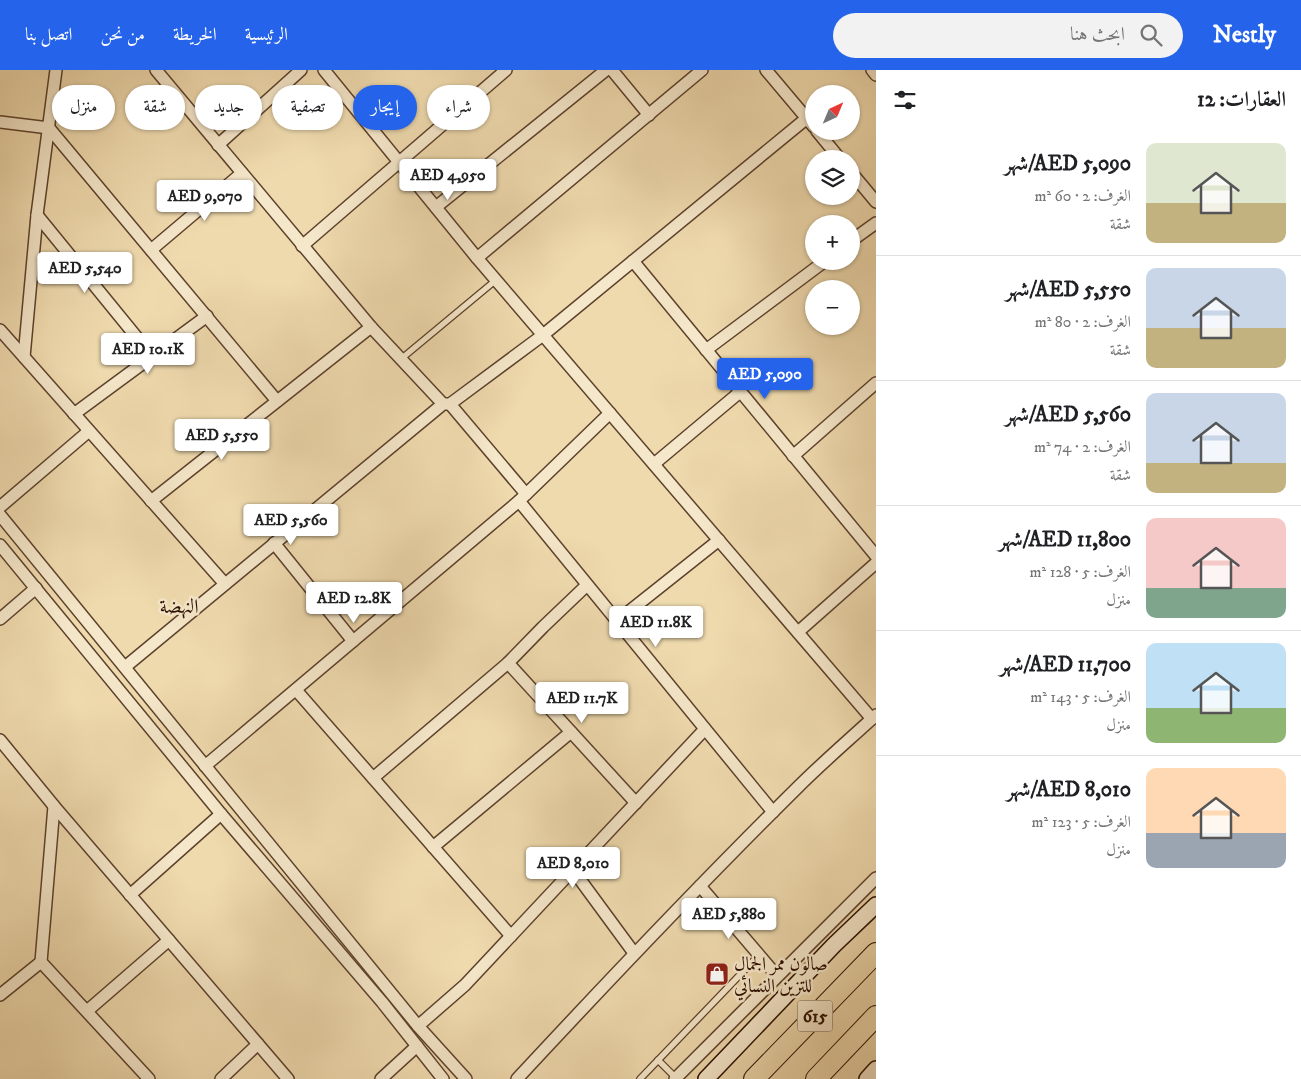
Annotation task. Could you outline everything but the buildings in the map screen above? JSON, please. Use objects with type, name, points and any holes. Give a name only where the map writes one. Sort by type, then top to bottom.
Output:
[{"type":"highway","name":"615","points":[[754,1079],[876,953]]},
{"type":"highway","name":"615","points":[[816,1079],[876,1016]]},
{"type":"main road","points":[[706,1079],[834,945],[876,905]]},
{"type":"main road","points":[[867,1079],[876,1069]]},
{"type":"street","points":[[24,357],[37,215],[50,128],[56,70]]},
{"type":"street","points":[[156,70],[371,327],[401,360],[446,404],[523,498],[587,585],[773,812]]},
{"type":"street","points":[[218,145],[301,70]]},
{"type":"street","points":[[302,246],[506,70]]},
{"type":"street","points":[[436,207],[606,70]]},
{"type":"street","points":[[612,70],[649,115]]},
{"type":"street","points":[[477,258],[702,70]]},
{"type":"street","points":[[766,70],[805,117]]},
{"type":"street","points":[[872,70],[876,75]]},
{"type":"street","points":[[329,72],[477,258],[798,632],[874,717],[799,786],[700,886],[634,953],[517,1079]]},
{"type":"street","points":[[0,122],[50,128],[277,401]]},
{"type":"street","points":[[125,666],[446,404],[543,335],[633,261],[805,127]]},
{"type":"street","points":[[824,140],[833,150]]},
{"type":"street","points":[[151,250],[242,173]]},
{"type":"street","points":[[860,183],[876,202]]},
{"type":"street","points":[[37,215],[152,356]]},
{"type":"street","points":[[860,235],[876,223]]},
{"type":"street","points":[[633,261],[876,556]]},
{"type":"street","points":[[706,350],[813,270]]},
{"type":"street","points":[[74,414],[206,316]]},
{"type":"street","points":[[151,501],[371,327]]},
{"type":"street","points":[[0,330],[225,584]]},
{"type":"street","points":[[793,456],[876,383]]},
{"type":"street","points":[[654,464],[740,392]]},
{"type":"street","points":[[205,766],[523,498],[610,413]]},
{"type":"street","points":[[0,507],[89,431]]},
{"type":"street","points":[[0,515],[418,1026],[466,1079]]},
{"type":"street","points":[[617,621],[719,540]]},
{"type":"street","points":[[274,543],[353,641]]},
{"type":"street","points":[[0,545],[221,814],[364,981],[443,1079]]},
{"type":"street","points":[[798,632],[876,563]]},
{"type":"street","points":[[373,778],[508,663],[587,585]]},
{"type":"street","points":[[0,619],[36,588]]},
{"type":"street","points":[[508,663],[636,803]]},
{"type":"street","points":[[296,690],[511,936]]},
{"type":"street","points":[[418,1026],[465,985],[705,729]]},
{"type":"street","points":[[433,847],[571,732]]},
{"type":"street","points":[[0,740],[54,806],[288,1079]]},
{"type":"street","points":[[0,995],[41,962],[54,806]]},
{"type":"street","points":[[130,895],[221,814]]},
{"type":"street","points":[[572,870],[634,953]]},
{"type":"street","points":[[675,1079],[876,878]]},
{"type":"street","points":[[700,886],[777,976]]},
{"type":"street","points":[[87,1011],[169,940]]},
{"type":"street","points":[[41,962],[149,1079]]},
{"type":"street","points":[[221,1079],[258,1044]]},
{"type":"street","points":[[381,1079],[417,1046]]},
{"type":"lane","points":[[401,360],[496,280]]},
{"type":"lane","points":[[640,1079],[759,955]]},
{"type":"lane","points":[[658,1060],[675,1079]]},
{"type":"place","name":"صالون ممر الجمال للتزين النسائي","points":[[717,974]]},
{"type":"district","name":"النهضة","points":[[179,606]]}]
